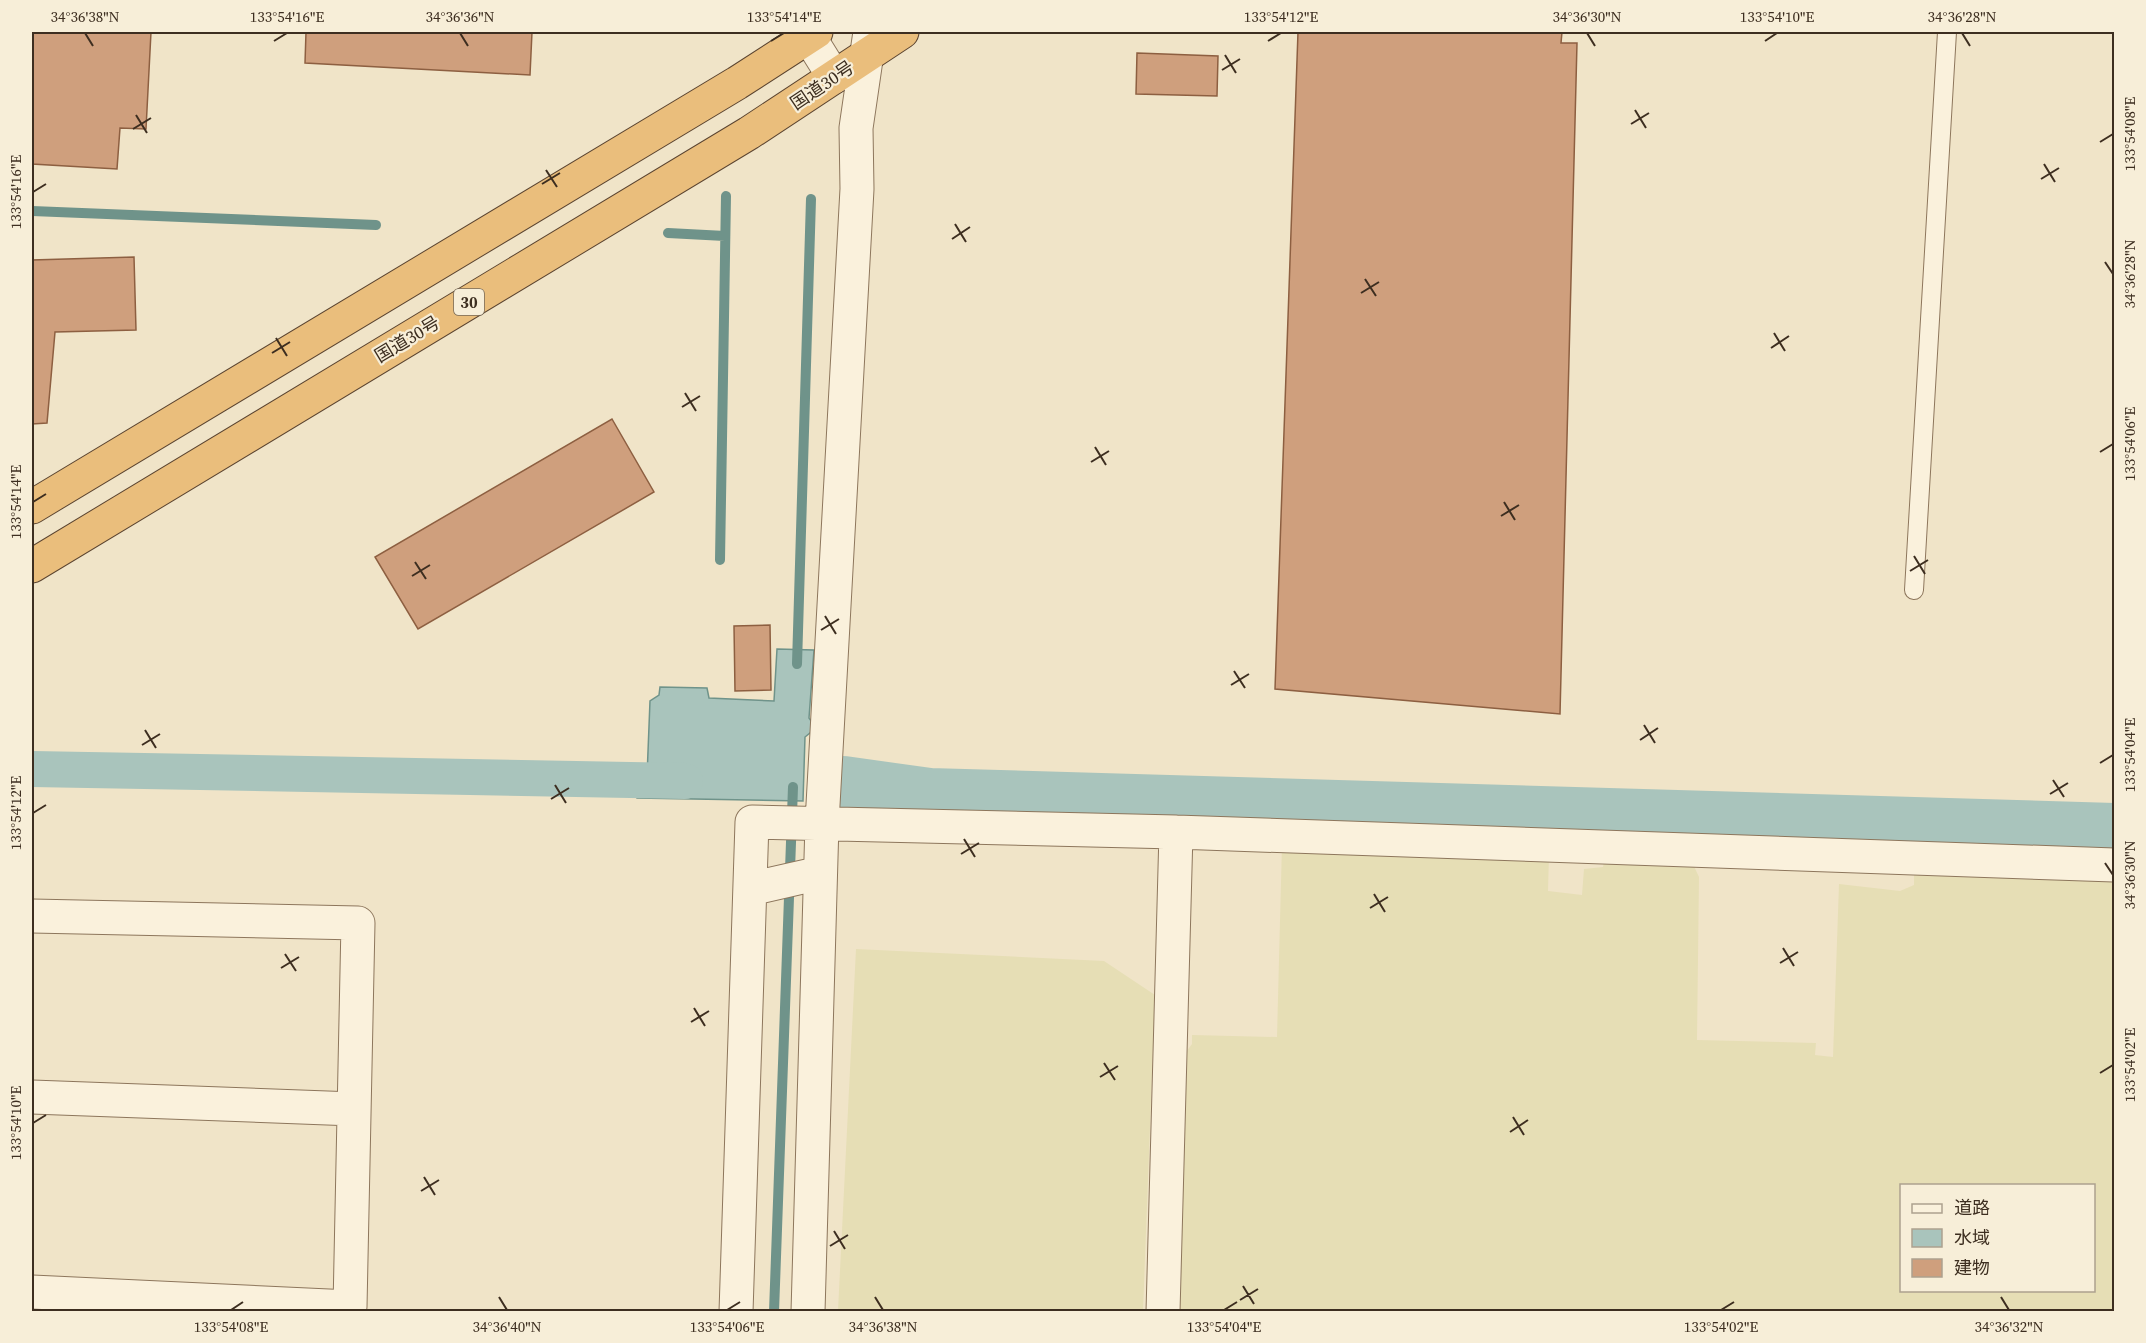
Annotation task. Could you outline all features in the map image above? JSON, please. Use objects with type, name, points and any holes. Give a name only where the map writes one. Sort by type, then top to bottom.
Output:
[{"type":"highway","name":"国道30号","points":[[32,566],[749,133],[834,77],[868,43],[902,32]]},
{"type":"highway","points":[[32,507],[737,83],[810,33]]},
{"type":"street","points":[[810,33],[834,77]]},
{"type":"street","points":[[808,1311],[816,823],[856,201],[856,128],[868,43]]},
{"type":"street","points":[[736,1311],[756,887],[752,822],[1176,832],[2115,865]]},
{"type":"street","points":[[1163,1311],[1176,832]]},
{"type":"street","points":[[756,887],[814,874]]},
{"type":"street","points":[[32,916],[358,923],[350,1307],[32,1292]]},
{"type":"street","points":[[32,1097],[354,1109]]},
{"type":"lane","points":[[1914,590],[1947,32]]},
{"type":"shaded area","points":[[1282,844],[1549,855],[1548,891],[1582,895],[1584,869],[1603,867],[1605,856],[1692,862],[1699,877],[1697,1040],[1816,1043],[1815,1055],[1833,1057],[1839,884],[1900,891],[1914,885],[1914,871],[2114,879],[2114,1311],[1173,1312],[1186,1052],[1192,1044],[1192,1035],[1277,1037]]},
{"type":"shaded area","points":[[856,949],[1104,961],[1155,995],[1143,1311],[838,1311]]},
{"type":"water","points":[[777,649],[814,650],[809,718],[816,728],[805,737],[803,801],[637,798],[634,776],[647,777],[650,701],[659,695],[660,687],[707,688],[709,698],[774,701]]},
{"type":"building","points":[[32,32],[151,32],[146,129],[120,128],[117,169],[32,164]]},
{"type":"building","points":[[306,32],[532,32],[530,75],[305,63]]},
{"type":"building","points":[[1298,32],[1562,32],[1561,43],[1577,43],[1560,714],[1275,689]]},
{"type":"building","points":[[1137,53],[1218,56],[1217,96],[1136,94]]},
{"type":"building","points":[[134,257],[136,330],[55,332],[47,423],[32,424],[32,260]]},
{"type":"building","points":[[612,419],[654,492],[418,629],[375,557]]},
{"type":"building","points":[[770,625],[771,690],[735,691],[734,626]]},
{"type":"waterway","points":[[720,560],[726,196]]},
{"type":"waterway","points":[[797,664],[811,199]]},
{"type":"waterway","points":[[32,211],[376,225]]},
{"type":"waterway","points":[[668,233],[725,236]]},
{"type":"waterway","points":[[852,765],[890,793]]},
{"type":"waterway","points":[[32,769],[685,781]]},
{"type":"waterway","points":[[774,1312],[793,787]]},
{"type":"waterway","points":[[843,787],[929,799],[2114,834]]}]
